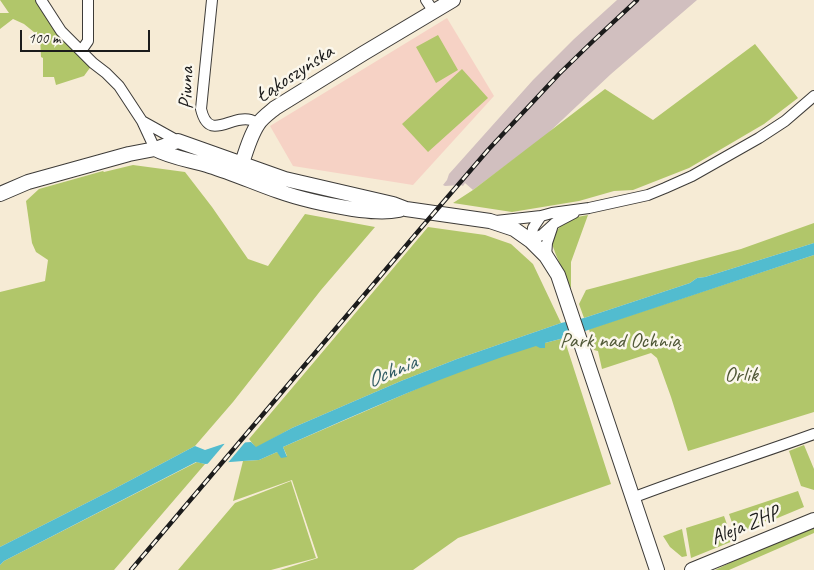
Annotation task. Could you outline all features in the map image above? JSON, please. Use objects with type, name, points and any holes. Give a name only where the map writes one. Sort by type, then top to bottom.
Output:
[{"type":"street","points":[[41,0],[62,31],[119,86],[142,121],[155,149],[166,155],[211,166],[240,170]]},
{"type":"street","points":[[81,51],[88,41],[89,35],[88,0]]},
{"type":"street","name":"Piwna","points":[[212,0],[202,109],[204,118],[214,126],[240,120],[251,120],[258,124]]},
{"type":"street","points":[[426,0],[434,12]]},
{"type":"street","name":"Łąkoszyńska","points":[[240,170],[258,124],[275,108],[453,0]]},
{"type":"street","points":[[490,221],[518,219],[590,208],[648,195],[692,176],[759,138],[785,121],[814,96]]},
{"type":"street","points":[[142,121],[178,141],[240,170],[279,192],[310,201],[365,210],[392,212],[406,209],[490,221],[514,229],[531,241],[546,256],[558,275],[657,570]]},
{"type":"street","points":[[154,128],[158,139],[155,149]]},
{"type":"street","points":[[0,194],[28,182],[129,154],[155,149],[178,141]]},
{"type":"street","points":[[531,241],[544,234],[555,223],[590,208]]},
{"type":"street","points":[[531,241],[533,228],[541,216]]},
{"type":"street","points":[[546,256],[547,242],[555,223]]},
{"type":"street","points":[[632,498],[814,434]]},
{"type":"street","name":"Aleja ZHP","points":[[692,570],[814,520]]},
{"type":"shaded area","points":[[617,0],[697,0],[611,74],[545,136],[473,190],[465,183],[463,186],[443,185],[449,174],[533,80]]},
{"type":"shaded area","points":[[447,18],[494,96],[413,185],[293,166],[270,126]]},
{"type":"green space","points":[[0,0],[38,0],[92,65],[84,76],[56,85],[54,77],[43,77],[40,37],[24,24],[13,19],[0,29],[0,13],[9,13]]},
{"type":"green space","points":[[438,35],[458,70],[436,83],[416,47]]},
{"type":"green space","points":[[755,44],[798,98],[764,124],[689,168],[633,190],[614,191],[579,201],[512,212],[453,203],[473,190],[605,89],[653,120]]},
{"type":"green space","points":[[462,69],[488,98],[428,152],[402,124]]},
{"type":"green space","points":[[133,165],[185,172],[248,259],[268,266],[305,214],[375,227],[321,290],[233,402],[195,446],[0,547],[0,292],[45,281],[48,260],[36,252],[32,243],[26,201],[39,189],[103,171]]},
{"type":"green space","points":[[588,215],[571,262],[571,289],[552,244],[555,233],[562,224],[572,218]]},
{"type":"green space","points":[[814,223],[814,243],[697,278],[690,283],[584,318],[579,304],[586,290],[741,249]]},
{"type":"green space","points":[[428,227],[485,235],[511,244],[533,264],[561,323],[457,359],[401,381],[292,428],[256,448],[249,439]]},
{"type":"green space","name":"Orlik","points":[[814,255],[814,412],[688,451],[657,358],[651,353],[602,369],[598,351],[594,350],[589,329]]},
{"type":"green space","points":[[564,338],[611,484],[458,538],[413,570],[280,570],[318,558],[292,480],[233,501],[243,461],[259,460],[277,452],[287,456],[283,447],[437,380],[536,345],[545,348],[545,343]]},
{"type":"green space","points":[[804,445],[814,469],[814,490],[801,486],[789,451]]},
{"type":"green space","points":[[197,462],[205,464],[114,570],[0,570],[0,565],[4,561]]},
{"type":"green space","points":[[291,481],[316,558],[271,570],[178,570],[235,503]]},
{"type":"green space","points":[[798,491],[804,507],[736,534],[729,514]]},
{"type":"green space","points":[[724,516],[733,541],[691,558],[686,528]]},
{"type":"green space","points":[[814,527],[814,533],[729,570],[715,570],[742,557]]},
{"type":"green space","points":[[682,529],[687,556],[682,557],[670,547],[663,536]]},
{"type":"water","points":[[814,243],[814,255],[545,343],[545,348],[536,346],[471,368],[408,393],[283,447],[287,457],[281,458],[277,452],[259,460],[205,464],[196,462],[4,561],[0,565],[0,547],[195,446],[205,450],[223,444],[251,442],[256,447],[292,428],[457,359],[561,323],[584,318],[690,283],[697,278]]},
{"type":"pier","points":[[247,440],[226,465],[205,467],[227,441]]},
{"type":"railway","points":[[131,570],[488,150],[559,74],[637,0]]},
{"type":"park label","name":"Park nad Ochnią","points":[[620,341]]},
{"type":"water label","name":"Ochnia","points":[[392,372]]}]
